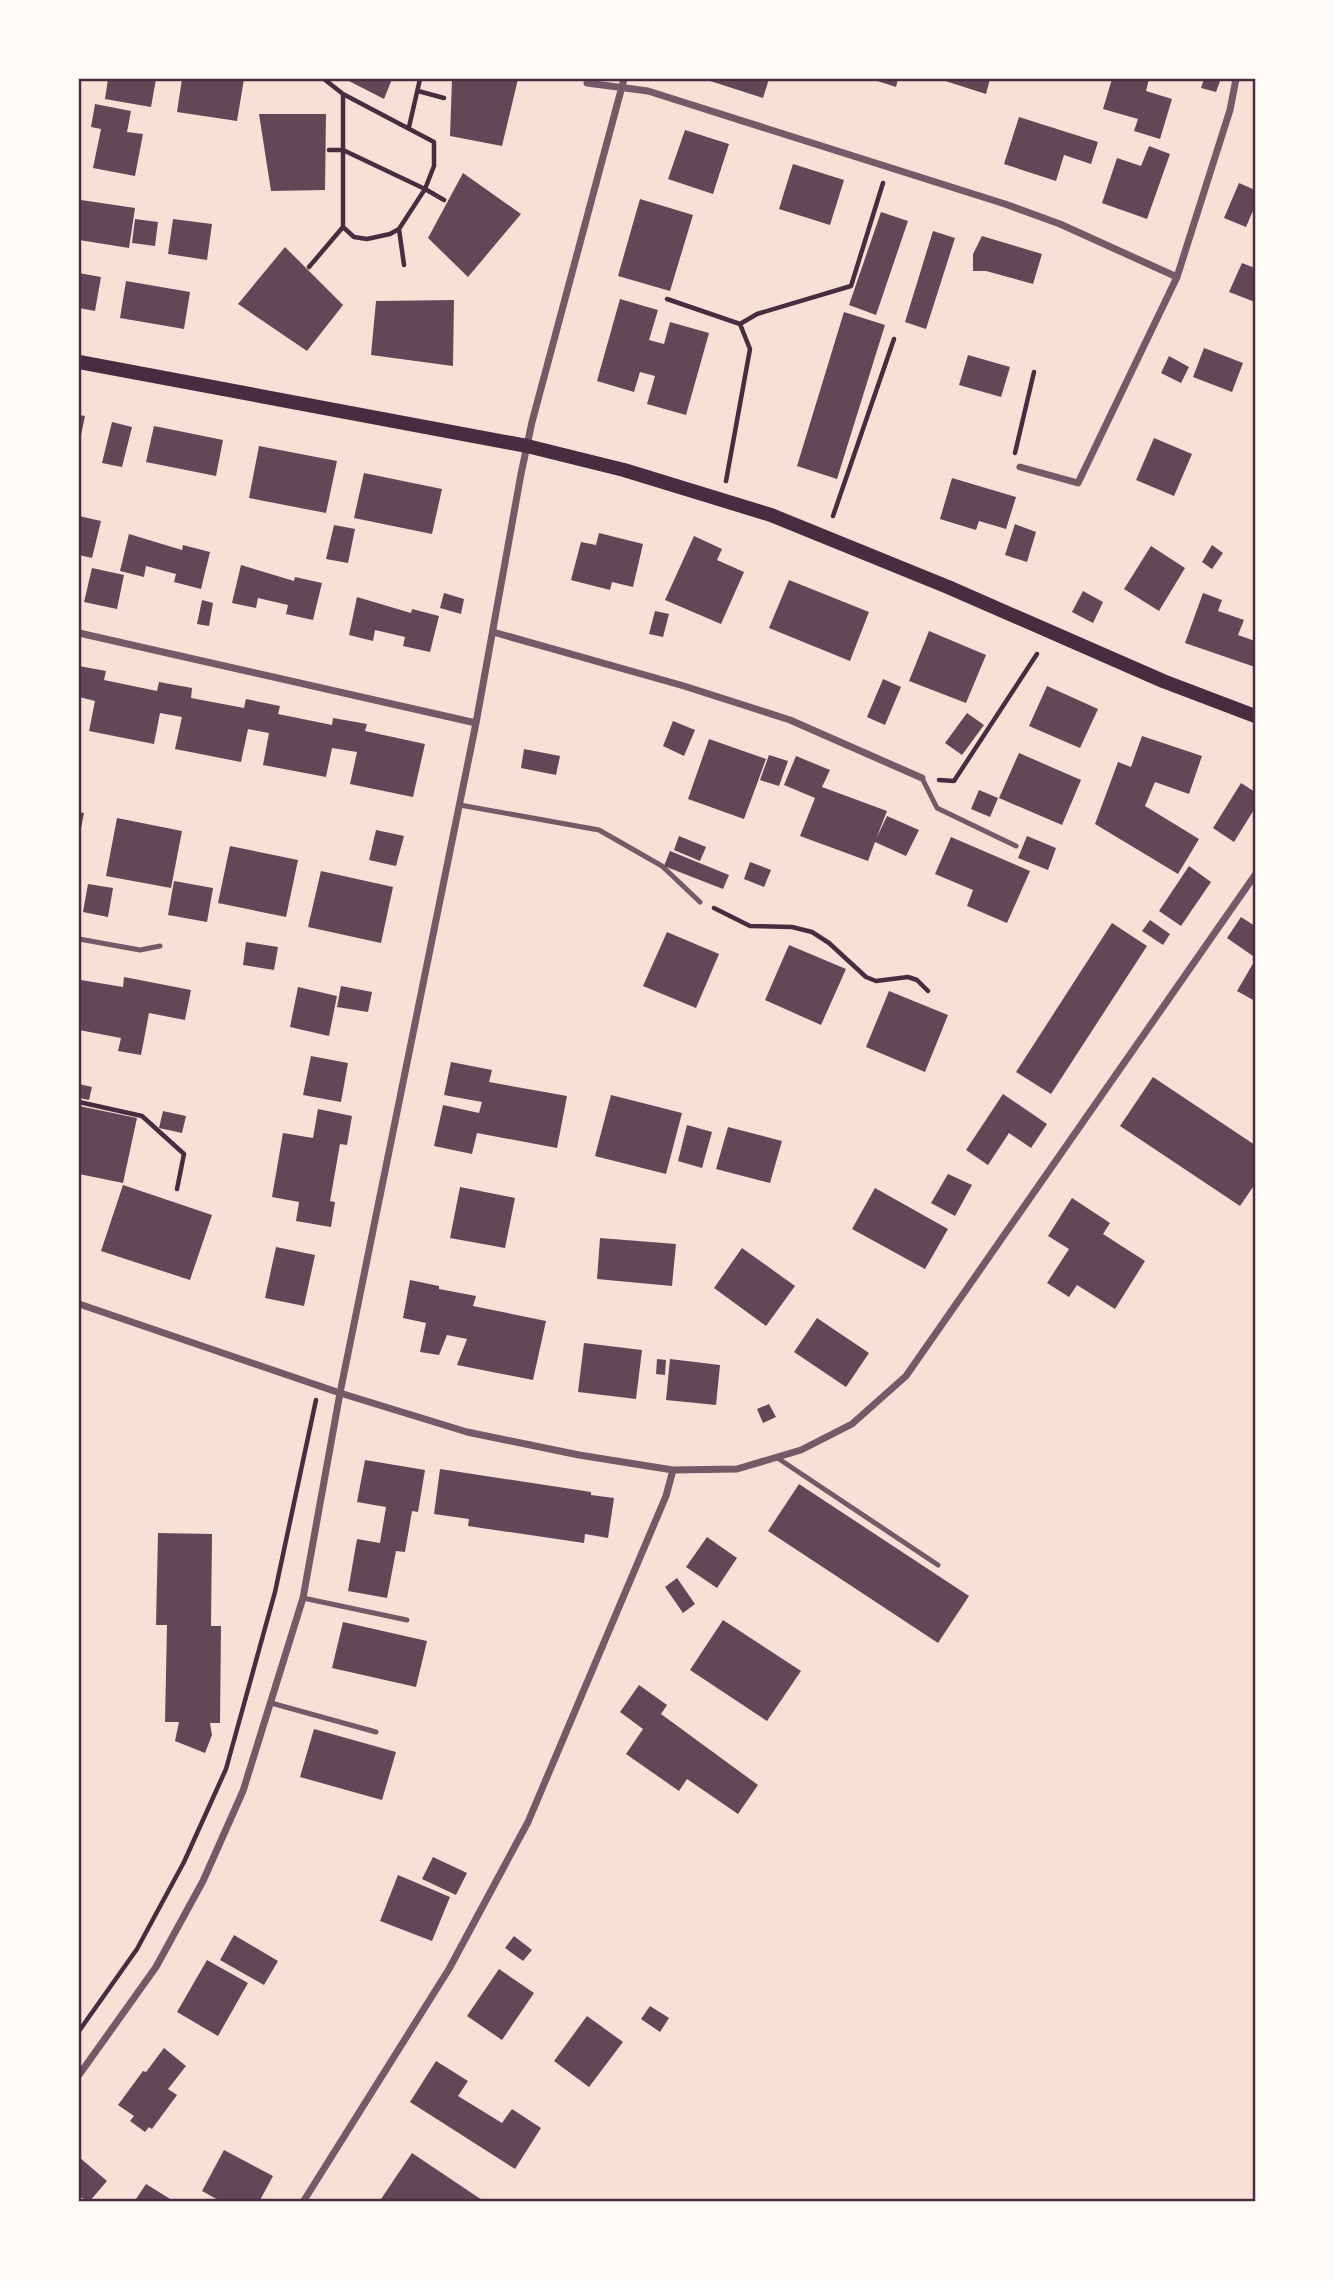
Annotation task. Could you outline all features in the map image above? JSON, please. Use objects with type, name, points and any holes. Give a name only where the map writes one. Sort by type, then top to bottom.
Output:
[{"type":"main road","points":[[79,362],[527,446],[602,464],[771,516],[947,587],[1163,681],[1255,716]]},
{"type":"street","points":[[79,2075],[156,1967],[203,1881],[243,1791],[303,1598],[340,1393],[476,723],[527,446],[624,79]]},
{"type":"street","points":[[1020,467],[1078,483],[1177,277],[1230,110],[1236,79]]},
{"type":"street","points":[[587,83],[648,91],[887,169],[1005,204],[1060,225],[1177,277]]},
{"type":"street","points":[[492,632],[684,685],[790,720],[922,778]]},
{"type":"street","points":[[79,633],[476,723]]},
{"type":"street","points":[[79,1304],[340,1393],[467,1432],[579,1455],[673,1470],[737,1469],[801,1450],[852,1424],[906,1376],[1255,875]]},
{"type":"street","points":[[303,2202],[449,1969],[528,1822],[666,1496],[673,1470]]},
{"type":"lane","points":[[922,778],[937,808],[1016,846]]},
{"type":"lane","points":[[460,805],[599,830],[662,866],[700,902]]},
{"type":"lane","points":[[79,939],[140,950],[160,946]]},
{"type":"lane","points":[[776,1457],[938,1565]]},
{"type":"lane","points":[[303,1598],[407,1620]]},
{"type":"lane","points":[[271,1703],[376,1732]]},
{"type":"path","points":[[324,79],[343,94],[434,142],[434,166],[425,189],[399,229],[367,239],[354,237],[343,227]]},
{"type":"path","points":[[409,127],[420,79]]},
{"type":"path","points":[[418,91],[444,98]]},
{"type":"path","points":[[309,267],[343,227],[343,94]]},
{"type":"path","points":[[329,150],[343,150],[444,200]]},
{"type":"path","points":[[740,324],[757,314],[851,286],[887,169]]},
{"type":"path","points":[[399,229],[404,265]]},
{"type":"path","points":[[667,299],[740,324],[750,349],[730,465]]},
{"type":"path","points":[[834,516],[894,339]]},
{"type":"path","points":[[1020,467],[1014,450],[1034,372]]},
{"type":"path","points":[[922,778],[954,781],[1038,654]]},
{"type":"path","points":[[700,902],[750,926],[792,926],[812,932],[829,943],[866,976],[876,981],[908,977],[917,980],[928,991]]},
{"type":"path","points":[[79,1102],[142,1116],[184,1154],[177,1189]]},
{"type":"path","points":[[79,2031],[137,1949],[184,1862],[226,1769],[275,1592],[318,1385]]},
{"type":"building","points":[[108,79],[156,79],[151,107],[105,99]]},
{"type":"building","points":[[182,79],[244,79],[237,121],[177,112]]},
{"type":"building","points":[[345,79],[392,79],[384,99]]},
{"type":"building","points":[[452,79],[518,79],[502,146],[450,136]]},
{"type":"building","points":[[704,79],[769,79],[763,98]]},
{"type":"building","points":[[871,79],[898,79],[896,87]]},
{"type":"building","points":[[939,79],[990,79],[986,94]]},
{"type":"building","points":[[1112,79],[1149,79],[1146,91],[1172,99],[1160,139],[1134,131],[1138,119],[1103,109]]},
{"type":"building","points":[[1204,79],[1220,81],[1216,92],[1201,88]]},
{"type":"building","points":[[95,104],[131,111],[127,132],[143,134],[135,176],[93,168],[101,129],[91,127]]},
{"type":"building","points":[[259,114],[326,114],[325,190],[271,191]]},
{"type":"building","points":[[1019,117],[1098,142],[1091,164],[1064,155],[1056,181],[1004,164]]},
{"type":"building","points":[[685,130],[729,144],[713,194],[668,179]]},
{"type":"building","points":[[1149,146],[1170,154],[1147,219],[1102,203],[1117,158],[1141,166]]},
{"type":"building","points":[[793,164],[844,180],[830,225],[779,209]]},
{"type":"building","points":[[463,173],[521,214],[468,277],[428,238]]},
{"type":"building","points":[[1239,183],[1255,190],[1255,206],[1246,227],[1224,218]]},
{"type":"building","points":[[640,199],[693,215],[670,291],[618,276]]},
{"type":"building","points":[[81,200],[135,208],[129,248],[79,240]]},
{"type":"building","points":[[881,212],[908,221],[876,315],[849,305]]},
{"type":"building","points":[[135,219],[158,222],[155,246],[132,243]]},
{"type":"building","points":[[173,219],[212,224],[207,260],[168,254]]},
{"type":"building","points":[[933,231],[955,238],[926,329],[905,322]]},
{"type":"building","points":[[982,236],[1042,254],[1033,284],[986,271],[973,271],[973,254]]},
{"type":"building","points":[[285,247],[343,305],[307,351],[238,304]]},
{"type":"building","points":[[1242,263],[1255,268],[1255,302],[1229,292]]},
{"type":"building","points":[[79,273],[101,277],[95,311],[79,308]]},
{"type":"building","points":[[126,281],[190,292],[184,329],[120,318]]},
{"type":"building","points":[[620,299],[658,310],[649,340],[664,344],[670,322],[709,333],[686,415],[647,404],[655,376],[640,372],[634,392],[597,381]]},
{"type":"building","points":[[454,300],[453,366],[371,355],[376,301]]},
{"type":"building","points":[[844,312],[885,325],[837,479],[797,466]]},
{"type":"building","points":[[1204,348],[1243,363],[1232,392],[1193,377]]},
{"type":"building","points":[[968,355],[1010,367],[1001,397],[959,385]]},
{"type":"building","points":[[1169,356],[1189,367],[1181,383],[1161,373]]},
{"type":"building","points":[[79,415],[85,416],[80,440],[79,440]]},
{"type":"building","points":[[112,422],[132,427],[122,467],[102,463]]},
{"type":"building","points":[[154,426],[223,440],[216,476],[146,462]]},
{"type":"building","points":[[1154,438],[1192,454],[1174,496],[1136,480]]},
{"type":"building","points":[[259,446],[337,461],[326,513],[249,498]]},
{"type":"building","points":[[364,473],[442,489],[432,534],[354,518]]},
{"type":"building","points":[[952,478],[1016,497],[1006,529],[979,521],[976,530],[940,519]]},
{"type":"building","points":[[79,516],[101,521],[92,558],[79,555]]},
{"type":"building","points":[[1015,524],[1036,532],[1027,562],[1005,555]]},
{"type":"building","points":[[334,525],[355,529],[348,563],[326,559]]},
{"type":"building","points":[[599,533],[643,544],[633,587],[612,582],[610,590],[571,580],[581,542],[596,545]]},
{"type":"building","points":[[129,534],[182,550],[183,545],[210,552],[201,589],[174,582],[176,574],[146,566],[144,577],[120,571]]},
{"type":"building","points":[[694,536],[722,549],[717,560],[744,572],[721,624],[665,600]]},
{"type":"building","points":[[1212,545],[1223,553],[1212,569],[1202,562]]},
{"type":"building","points":[[1151,546],[1185,568],[1159,611],[1124,589]]},
{"type":"building","points":[[241,565],[294,581],[295,577],[322,583],[313,620],[286,614],[288,605],[258,598],[256,608],[232,603]]},
{"type":"building","points":[[92,568],[124,575],[117,609],[84,602]]},
{"type":"building","points":[[789,580],[869,612],[850,661],[769,628]]},
{"type":"building","points":[[1083,591],[1103,602],[1093,623],[1072,612]]},
{"type":"building","points":[[444,593],[464,599],[461,614],[440,608]]},
{"type":"building","points":[[1203,593],[1222,600],[1218,611],[1244,620],[1238,635],[1255,641],[1255,667],[1185,643]]},
{"type":"building","points":[[357,597],[411,613],[412,609],[439,616],[430,652],[403,646],[405,637],[375,630],[373,641],[349,635]]},
{"type":"building","points":[[202,600],[213,603],[209,626],[197,624]]},
{"type":"building","points":[[655,611],[669,614],[663,637],[649,634]]},
{"type":"building","points":[[929,631],[986,655],[966,703],[909,681]]},
{"type":"building","points":[[79,666],[106,671],[104,680],[157,691],[159,682],[192,688],[191,698],[244,708],[246,699],[280,706],[278,714],[332,725],[333,718],[367,724],[365,731],[425,744],[413,797],[350,784],[357,752],[332,748],[326,777],[263,765],[269,733],[248,729],[241,762],[175,749],[182,717],[160,713],[154,744],[89,731],[95,701],[79,697]]},
{"type":"building","points":[[883,679],[901,687],[885,725],[867,717]]},
{"type":"building","points":[[1047,686],[1098,709],[1080,748],[1029,726]]},
{"type":"building","points":[[967,713],[984,725],[962,755],[945,743]]},
{"type":"building","points":[[673,721],[695,730],[684,756],[663,746]]},
{"type":"building","points":[[1142,736],[1202,756],[1189,794],[1155,782],[1145,806],[1199,839],[1178,874],[1095,824],[1118,762],[1131,767]]},
{"type":"building","points":[[709,739],[766,759],[744,819],[688,799]]},
{"type":"building","points":[[524,749],[560,756],[556,775],[521,768]]},
{"type":"building","points":[[1019,753],[1081,780],[1062,825],[999,798]]},
{"type":"building","points":[[769,755],[788,761],[779,786],[760,780]]},
{"type":"building","points":[[796,756],[830,770],[822,787],[887,811],[876,839],[887,816],[919,830],[906,856],[875,842],[868,861],[800,836],[815,798],[784,785]]},
{"type":"building","points":[[1241,783],[1255,792],[1255,808],[1234,842],[1213,828]]},
{"type":"building","points":[[979,790],[998,798],[990,817],[971,809]]},
{"type":"building","points":[[79,812],[84,813],[80,834],[79,834]]},
{"type":"building","points":[[117,818],[182,831],[171,888],[106,876]]},
{"type":"building","points":[[376,830],[404,836],[396,866],[369,860]]},
{"type":"building","points":[[679,836],[706,847],[700,861],[674,850]]},
{"type":"building","points":[[1027,836],[1056,848],[1048,870],[1018,858]]},
{"type":"building","points":[[951,837],[1030,871],[1007,923],[967,906],[973,890],[935,874]]},
{"type":"building","points":[[230,846],[298,860],[286,917],[218,903]]},
{"type":"building","points":[[670,851],[729,875],[723,889],[664,866]]},
{"type":"building","points":[[750,862],[771,870],[764,887],[744,879]]},
{"type":"building","points":[[1189,866],[1211,882],[1181,926],[1159,911]]},
{"type":"building","points":[[321,871],[393,887],[381,943],[308,927]]},
{"type":"building","points":[[174,881],[213,888],[207,922],[168,915]]},
{"type":"building","points":[[88,884],[113,888],[108,917],[83,912]]},
{"type":"building","points":[[1241,917],[1255,926],[1253,956],[1227,938]]},
{"type":"building","points":[[1150,920],[1170,934],[1163,945],[1142,931]]},
{"type":"building","points":[[1112,923],[1147,946],[1051,1094],[1016,1072]]},
{"type":"building","points":[[667,932],[719,954],[696,1008],[643,986]]},
{"type":"building","points":[[246,942],[278,947],[274,970],[243,965]]},
{"type":"building","points":[[789,945],[846,969],[821,1025],[765,1000]]},
{"type":"building","points":[[1255,960],[1255,1001],[1237,991]]},
{"type":"building","points":[[124,977],[191,990],[185,1020],[149,1013],[141,1055],[118,1051],[121,1038],[79,1030],[81,980],[123,987]]},
{"type":"building","points":[[341,986],[372,992],[368,1012],[337,1007]]},
{"type":"building","points":[[298,987],[337,996],[329,1036],[290,1027]]},
{"type":"building","points":[[889,991],[948,1015],[925,1072],[866,1047]]},
{"type":"building","points":[[311,1056],[348,1063],[341,1102],[303,1095]]},
{"type":"building","points":[[451,1062],[492,1070],[489,1082],[567,1096],[557,1148],[477,1133],[472,1154],[434,1146],[443,1105],[479,1113],[482,1102],[444,1095]]},
{"type":"building","points":[[1153,1077],[1255,1145],[1255,1184],[1240,1206],[1120,1126]]},
{"type":"building","points":[[79,1084],[92,1087],[89,1100],[79,1098]]},
{"type":"building","points":[[1003,1094],[1047,1124],[1031,1148],[1009,1133],[988,1165],[966,1150]]},
{"type":"building","points":[[611,1095],[682,1113],[666,1174],[595,1156]]},
{"type":"building","points":[[79,1106],[137,1118],[123,1183],[79,1174]]},
{"type":"building","points":[[318,1109],[352,1116],[347,1145],[340,1144],[330,1201],[335,1202],[331,1227],[296,1221],[299,1202],[272,1197],[283,1133],[313,1138]]},
{"type":"building","points":[[163,1111],[186,1116],[182,1133],[159,1128]]},
{"type":"building","points":[[687,1125],[712,1132],[702,1168],[678,1161]]},
{"type":"building","points":[[728,1127],[782,1141],[770,1183],[716,1169]]},
{"type":"building","points":[[948,1174],[972,1185],[955,1216],[931,1203]]},
{"type":"building","points":[[123,1185],[212,1215],[190,1280],[101,1251]]},
{"type":"building","points":[[460,1187],[515,1198],[505,1248],[450,1238]]},
{"type":"building","points":[[875,1188],[948,1229],[925,1269],[852,1229]]},
{"type":"building","points":[[1072,1198],[1110,1223],[1103,1234],[1145,1261],[1115,1309],[1077,1285],[1069,1297],[1047,1283],[1069,1249],[1048,1236]]},
{"type":"building","points":[[600,1238],[676,1244],[672,1286],[597,1279]]},
{"type":"building","points":[[276,1247],[315,1255],[304,1306],[265,1298]]},
{"type":"building","points":[[742,1248],[795,1286],[766,1326],[714,1288]]},
{"type":"building","points":[[410,1280],[476,1296],[473,1306],[546,1321],[533,1380],[457,1365],[467,1339],[447,1335],[439,1355],[420,1352],[426,1323],[403,1318]]},
{"type":"building","points":[[817,1318],[869,1353],[846,1387],[794,1352]]},
{"type":"building","points":[[584,1343],[642,1350],[636,1399],[578,1392]]},
{"type":"building","points":[[657,1359],[666,1360],[665,1375],[656,1374]]},
{"type":"building","points":[[670,1359],[720,1365],[716,1405],[666,1400]]},
{"type":"building","points":[[769,1404],[776,1417],[763,1423],[757,1409]]},
{"type":"building","points":[[365,1460],[425,1470],[418,1512],[412,1511],[405,1552],[396,1551],[387,1598],[348,1591],[357,1539],[380,1543],[386,1507],[357,1502]]},
{"type":"building","points":[[440,1469],[591,1492],[591,1495],[614,1498],[608,1538],[585,1534],[584,1543],[468,1526],[469,1519],[434,1514]]},
{"type":"building","points":[[799,1484],[969,1596],[938,1643],[768,1531]]},
{"type":"building","points":[[158,1533],[212,1534],[211,1626],[221,1626],[220,1723],[210,1723],[212,1735],[205,1753],[175,1741],[179,1722],[165,1722],[167,1625],[156,1625]]},
{"type":"building","points":[[707,1537],[737,1558],[717,1588],[686,1567]]},
{"type":"building","points":[[677,1578],[695,1604],[683,1613],[665,1587]]},
{"type":"building","points":[[723,1620],[801,1671],[767,1721],[690,1670]]},
{"type":"building","points":[[343,1622],[427,1641],[416,1687],[332,1668]]},
{"type":"building","points":[[639,1685],[667,1705],[661,1714],[758,1785],[738,1814],[687,1779],[679,1791],[626,1754],[643,1729],[620,1712]]},
{"type":"building","points":[[314,1729],[396,1752],[382,1800],[300,1777]]},
{"type":"building","points":[[433,1857],[467,1873],[456,1895],[422,1879]]},
{"type":"building","points":[[398,1875],[450,1897],[432,1941],[380,1921]]},
{"type":"building","points":[[234,1935],[278,1961],[264,1985],[220,1960]]},
{"type":"building","points":[[514,1936],[532,1950],[523,1961],[505,1948]]},
{"type":"building","points":[[207,1960],[248,1983],[218,2036],[177,2012]]},
{"type":"building","points":[[499,1969],[534,1993],[502,2040],[467,2016]]},
{"type":"building","points":[[650,2006],[669,2018],[660,2032],[641,2019]]},
{"type":"building","points":[[587,2016],[623,2042],[589,2087],[554,2061]]},
{"type":"building","points":[[164,2048],[186,2066],[168,2089],[177,2095],[152,2129],[149,2127],[145,2132],[130,2121],[134,2116],[118,2105]]},
{"type":"building","points":[[436,2061],[468,2081],[458,2096],[502,2123],[512,2109],[541,2128],[515,2169],[410,2102]]},
{"type":"building","points":[[224,2150],[273,2176],[259,2202],[222,2202],[202,2191]]},
{"type":"building","points":[[412,2153],[485,2202],[379,2202]]},
{"type":"building","points":[[79,2157],[107,2181],[89,2202],[79,2196]]},
{"type":"building","points":[[146,2184],[175,2202],[134,2202]]}]
